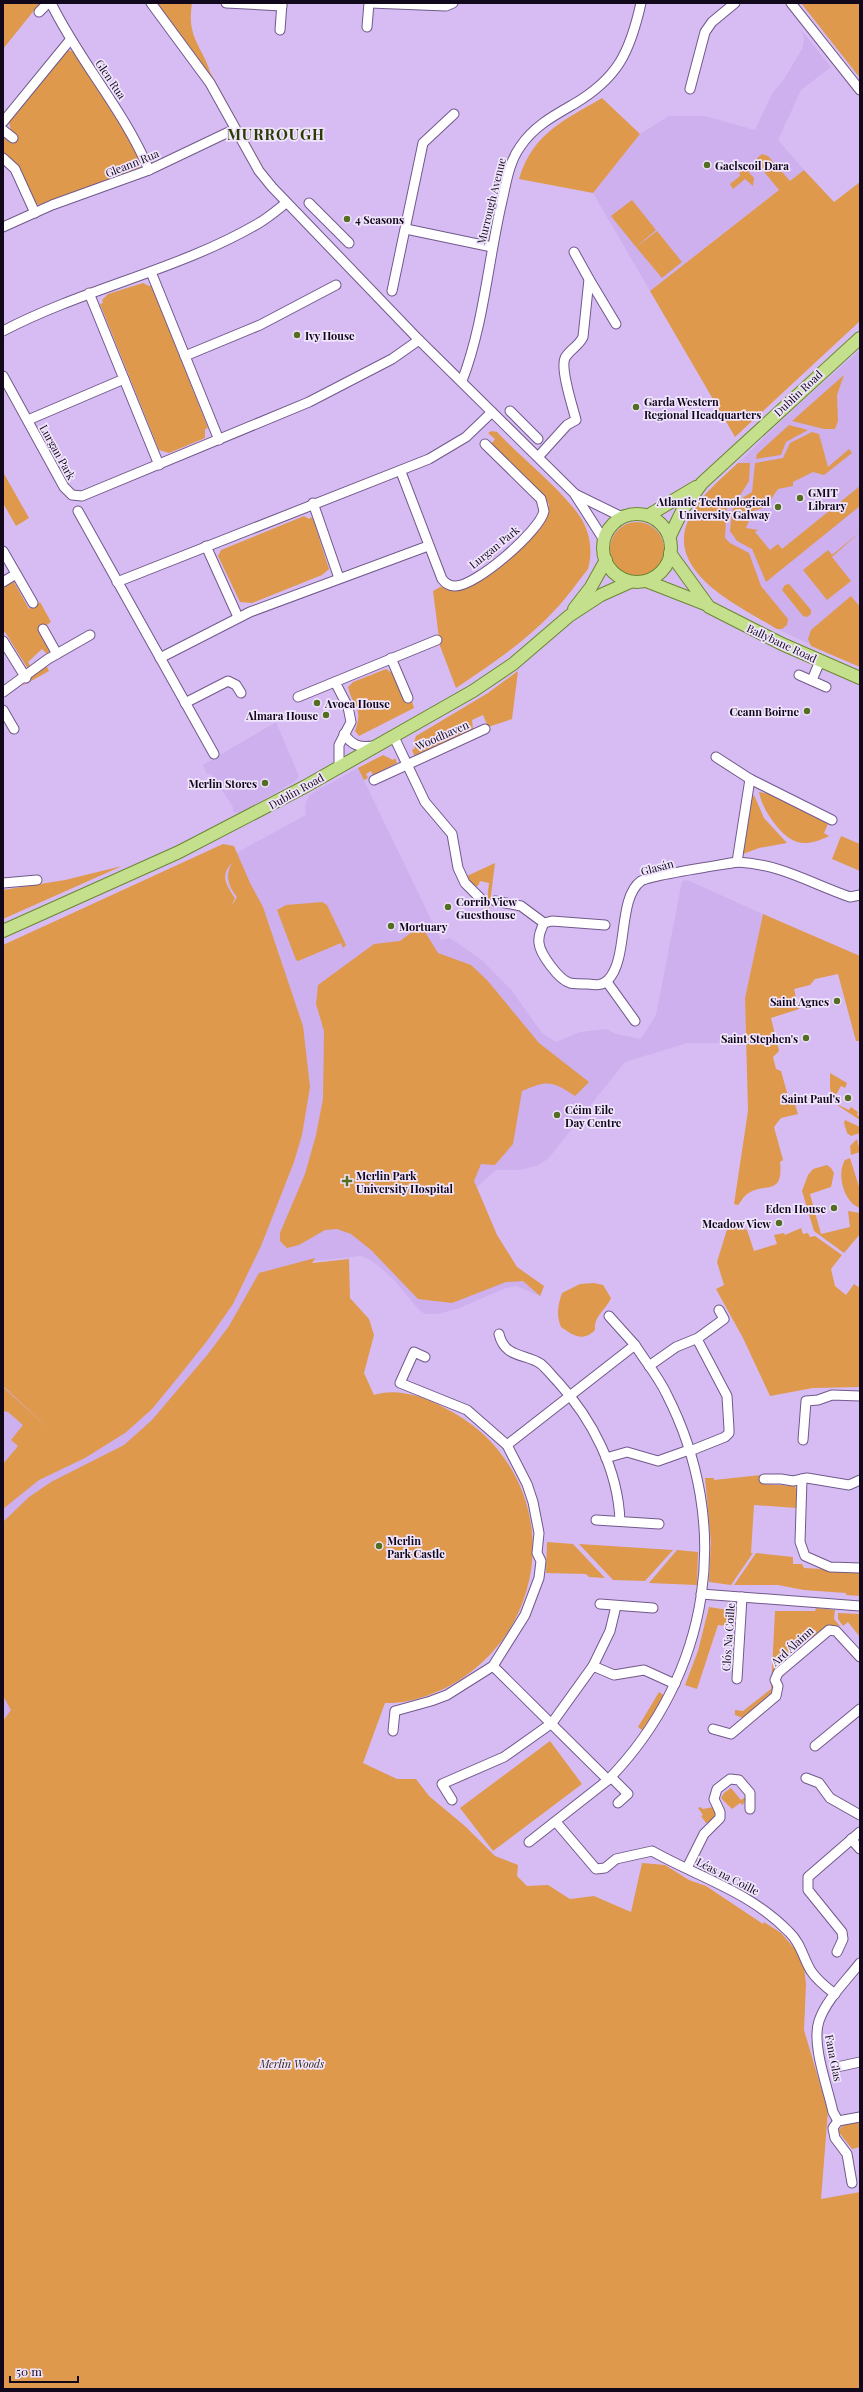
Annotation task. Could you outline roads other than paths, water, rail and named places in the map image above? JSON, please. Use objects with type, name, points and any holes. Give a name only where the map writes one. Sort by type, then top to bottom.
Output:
[{"type":"main road","name":"Dublin Road","points":[[670,536],[683,509],[702,483],[860,338]]},
{"type":"main road","name":"Dublin Road","points":[[649,515],[702,483]]},
{"type":"main road","points":[[632,514],[649,515],[664,526],[670,536],[670,553],[661,571],[646,580],[630,582],[615,572],[606,560],[604,540],[609,529],[622,517],[632,514]]},
{"type":"main road","name":"Ballybane Road","points":[[670,553],[705,604]]},
{"type":"main road","name":"Dublin Road","points":[[568,616],[591,587],[606,560]]},
{"type":"main road","name":"Ballybane Road","points":[[646,580],[705,604],[738,623],[860,678]]},
{"type":"main road","name":"Dublin Road","points":[[3,931],[179,852],[240,822],[394,737],[496,676],[568,616],[601,595],[630,582]]},
{"type":"street","points":[[38,12],[48,3]]},
{"type":"street","name":"Glen Rua","points":[[51,3],[70,40],[119,112],[149,170]]},
{"type":"street","points":[[151,3],[210,83],[259,171],[286,203],[419,340],[574,493],[604,540]]},
{"type":"street","points":[[226,3],[282,5],[280,30]]},
{"type":"street","points":[[367,27],[369,3],[446,6],[453,3]]},
{"type":"street","name":"Murrough Avenue","points":[[462,381],[472,352],[492,247],[506,184],[519,148],[534,130],[598,88],[614,73],[632,41],[641,3]]},
{"type":"street","points":[[690,89],[705,32],[712,22],[735,3]]},
{"type":"street","points":[[791,3],[860,90]]},
{"type":"street","points":[[3,122],[70,40]]},
{"type":"street","points":[[392,291],[423,143],[454,114]]},
{"type":"street","name":"Gleann Rua","points":[[3,227],[35,212],[149,170],[235,129]]},
{"type":"street","points":[[3,130],[13,138]]},
{"type":"street","points":[[3,158],[15,169],[35,212]]},
{"type":"street","points":[[3,331],[89,293],[151,272],[241,233],[266,219],[286,203]]},
{"type":"street","points":[[309,203],[349,243]]},
{"type":"street","points":[[406,228],[492,247]]},
{"type":"street","points":[[324,242],[336,230]]},
{"type":"street","points":[[574,252],[616,324]]},
{"type":"street","points":[[151,272],[219,440]]},
{"type":"street","points":[[538,457],[567,425],[576,420],[564,365],[567,356],[581,342],[583,337],[589,279]]},
{"type":"street","points":[[185,356],[260,325],[336,285]]},
{"type":"street","points":[[89,293],[159,465]]},
{"type":"street","name":"Lurgan Park","points":[[3,376],[64,487],[72,495],[86,495],[324,395],[392,360],[419,340]]},
{"type":"street","points":[[452,372],[468,360]]},
{"type":"street","name":"Lurgan Park","points":[[28,420],[124,378]]},
{"type":"street","points":[[510,411],[538,439]]},
{"type":"street","points":[[117,582],[313,504],[401,472],[454,446],[476,429],[492,412]]},
{"type":"street","points":[[510,430],[519,420]]},
{"type":"street","name":"Lurgan Park","points":[[401,472],[428,546],[443,580],[451,586],[458,586],[480,575],[503,557],[524,539],[542,518],[544,506],[541,498],[484,444]]},
{"type":"street","points":[[574,493],[622,517]]},
{"type":"street","points":[[313,504],[340,578]]},
{"type":"street","points":[[78,511],[214,754]]},
{"type":"street","points":[[206,546],[238,617]]},
{"type":"street","points":[[160,658],[238,617],[428,546]]},
{"type":"street","points":[[3,551],[33,603]]},
{"type":"street","points":[[3,582],[16,574]]},
{"type":"street","points":[[43,629],[57,654]]},
{"type":"street","points":[[3,692],[26,678],[57,654],[90,635]]},
{"type":"street","points":[[298,698],[437,640]]},
{"type":"street","points":[[3,642],[26,678]]},
{"type":"street","points":[[391,658],[408,698]]},
{"type":"street","points":[[812,680],[820,661]]},
{"type":"street","points":[[799,675],[826,687]]},
{"type":"street","points":[[185,704],[228,682],[236,685],[241,693]]},
{"type":"street","points":[[335,682],[351,715],[351,722],[339,745],[339,767]]},
{"type":"street","points":[[3,710],[14,729]]},
{"type":"street","name":"Woodhaven","points":[[374,780],[485,729]]},
{"type":"street","points":[[344,734],[350,742],[357,746],[366,747],[381,744]]},
{"type":"street","name":"Woodhaven","points":[[394,737],[425,802],[452,834],[458,868],[465,884],[484,902]]},
{"type":"street","points":[[716,757],[750,779],[832,820]]},
{"type":"street","points":[[737,862],[750,779]]},
{"type":"street","name":"Glasán","points":[[607,982],[612,975],[619,953],[632,890],[642,881],[737,862],[780,868],[844,895],[850,897],[860,895]]},
{"type":"street","points":[[3,883],[37,880]]},
{"type":"street","points":[[495,901],[521,906],[544,923]]},
{"type":"street","points":[[605,925],[552,921],[544,923],[540,930],[539,943],[544,957],[558,974],[568,983],[597,985],[607,982],[634,1021]]},
{"type":"street","points":[[649,1366],[676,1347],[697,1339],[724,1319],[719,1310]]},
{"type":"street","points":[[529,1842],[610,1778],[645,1737],[675,1684],[692,1641],[702,1594],[705,1570],[704,1519],[696,1468],[666,1392],[635,1345],[609,1316]]},
{"type":"street","points":[[499,1334],[506,1348],[520,1358],[535,1360],[542,1365],[570,1395],[588,1420],[606,1458],[615,1484],[620,1521]]},
{"type":"street","points":[[606,1458],[627,1452],[658,1461],[725,1437],[729,1433],[727,1396],[697,1339]]},
{"type":"street","points":[[507,1446],[635,1345]]},
{"type":"street","points":[[393,1731],[395,1711],[432,1701],[447,1695],[493,1666],[519,1627],[531,1601],[539,1578],[542,1561],[537,1553],[539,1533],[533,1502],[527,1484],[507,1446],[467,1410],[400,1383],[414,1352],[425,1357]]},
{"type":"street","points":[[803,1440],[806,1401],[818,1400],[832,1395],[860,1396]]},
{"type":"street","points":[[764,1479],[782,1479],[793,1482],[802,1479],[849,1485],[860,1480]]},
{"type":"street","points":[[802,1479],[800,1542],[805,1556],[830,1567],[860,1568]]},
{"type":"street","points":[[596,1520],[659,1524]]},
{"type":"street","points":[[702,1594],[860,1606]]},
{"type":"street","name":"Clós Na Coille","points":[[737,1678],[742,1597]]},
{"type":"street","points":[[600,1604],[653,1608]]},
{"type":"street","points":[[452,1800],[442,1784],[504,1757],[552,1723],[593,1666],[610,1631],[616,1606]]},
{"type":"street","name":"Ard Álainn","points":[[713,1729],[731,1734],[754,1715],[776,1696],[778,1686],[775,1680],[778,1673],[829,1630],[836,1631],[860,1658]]},
{"type":"street","points":[[493,1666],[628,1794],[618,1803]]},
{"type":"street","points":[[593,1666],[614,1675],[644,1670],[675,1684]]},
{"type":"street","points":[[815,1746],[860,1710]]},
{"type":"street","points":[[806,1778],[819,1783],[830,1798],[860,1815]]},
{"type":"street","name":"Léas na Coille","points":[[687,1868],[704,1834],[720,1818],[720,1812],[714,1799],[719,1787],[730,1779],[739,1780],[750,1793],[750,1809]]},
{"type":"street","name":"Léas na Coille","points":[[556,1822],[596,1869],[605,1868],[616,1859],[652,1851],[720,1886],[744,1895],[768,1911],[790,1933],[800,1946],[811,1971],[835,1994]]},
{"type":"street","points":[[837,1952],[843,1940],[842,1932],[808,1890],[807,1882],[808,1877],[860,1832]]},
{"type":"street","points":[[851,1839],[860,1849]]},
{"type":"street","name":"Fana Glas","points":[[852,2183],[846,2152],[833,2135],[834,2127],[838,2121],[833,2112],[816,2036],[819,2019],[835,1994],[860,1963]]},
{"type":"street","name":"Fana Glas","points":[[837,2067],[860,2062]]},
{"type":"street","points":[[838,2121],[860,2117]]},
{"type":"place","name":"Gaelscoil Dara","points":[[707,165]]},
{"type":"place","name":"4 Seasons","points":[[347,219]]},
{"type":"place","name":"Ivy House","points":[[297,335]]},
{"type":"place","name":"Garda Western Regional Headquarters","points":[[636,407]]},
{"type":"place","name":"GMIT Library","points":[[800,498]]},
{"type":"place","name":"Atlantic Technological University Galway","points":[[778,507]]},
{"type":"place","name":"Avoca House","points":[[317,703]]},
{"type":"place","name":"Ceann Boirne","points":[[807,711]]},
{"type":"place","name":"Almara House","points":[[326,715]]},
{"type":"place","name":"Merlin Stores","points":[[265,783]]},
{"type":"place","name":"Corrib View Guesthouse","points":[[448,907]]},
{"type":"place","name":"Mortuary","points":[[391,926]]},
{"type":"place","name":"Saint Agnes","points":[[837,1001]]},
{"type":"place","name":"Saint Stephen's","points":[[806,1038]]},
{"type":"place","name":"Saint Paul's","points":[[848,1098]]},
{"type":"place","name":"Céim Eile Day Centre","points":[[557,1115]]},
{"type":"place","name":"Merlin Park University Hospital","points":[[347,1181]]},
{"type":"place","name":"Eden House","points":[[834,1208]]},
{"type":"place","name":"Meadow View","points":[[779,1223]]},
{"type":"place","name":"Merlin Park Castle","points":[[379,1546]]},
{"type":"district","name":"MURROUGH","points":[[276,134]]},
{"type":"park label","name":"Merlin Woods","points":[[292,2063]]}]
